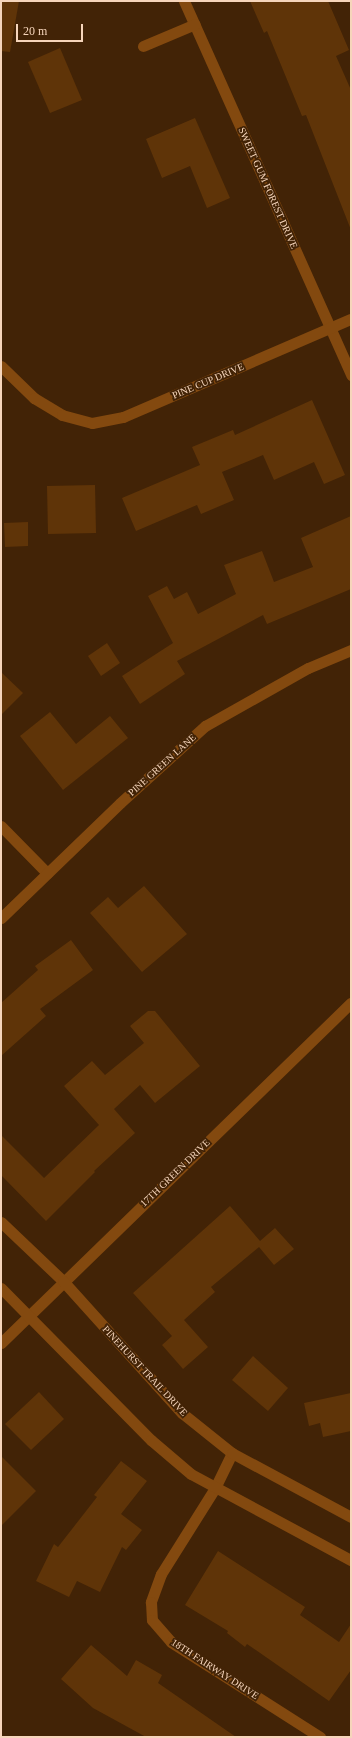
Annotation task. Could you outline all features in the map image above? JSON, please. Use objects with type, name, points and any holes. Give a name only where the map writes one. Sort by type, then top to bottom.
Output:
[{"type":"street","name":"SWEET GUM FOREST DRIVE","points":[[184,1],[351,375]]},
{"type":"street","points":[[143,46],[195,24]]},
{"type":"street","name":"PINE CUP DRIVE","points":[[1,366],[34,398],[62,415],[92,423],[123,417],[351,319]]},
{"type":"street","name":"PINE GREEN LANE","points":[[1,918],[205,726],[308,668],[351,650]]},
{"type":"street","points":[[1,826],[47,874]]},
{"type":"street","name":"17TH GREEN DRIVE","points":[[1,1343],[29,1317],[62,1281],[351,1003]]},
{"type":"street","name":"PINEHURST TRAIL DRIVE","points":[[1,1222],[62,1281],[182,1413],[232,1453],[351,1517]]},
{"type":"street","points":[[1,1288],[151,1440],[191,1474],[351,1560]]},
{"type":"street","name":"18TH FAIRWAY DRIVE","points":[[232,1453],[215,1488],[161,1574],[151,1602],[152,1620],[171,1642],[320,1737]]},
{"type":"building","points":[[1,1],[19,1],[10,52],[1,51]]},
{"type":"building","points":[[250,1],[328,1],[349,50],[336,56],[351,90],[351,230],[306,115],[302,116],[267,31],[264,33]]},
{"type":"building","points":[[60,48],[82,100],[50,113],[28,62]]},
{"type":"building","points":[[195,118],[230,198],[207,208],[190,166],[162,178],[146,139]]},
{"type":"building","points":[[312,400],[345,475],[324,484],[314,462],[274,480],[263,455],[222,472],[234,500],[201,514],[197,505],[136,531],[122,498],[200,465],[192,447],[233,430],[235,435]]},
{"type":"building","points":[[95,485],[96,533],[48,534],[47,486]]},
{"type":"building","points":[[351,516],[351,589],[267,624],[263,615],[177,661],[185,674],[140,704],[122,676],[173,643],[148,596],[167,586],[174,599],[187,592],[198,614],[236,594],[224,565],[262,551],[274,582],[313,567],[301,538]]},
{"type":"building","points":[[28,522],[28,546],[5,547],[4,523]]},
{"type":"building","points":[[107,643],[120,663],[101,676],[88,656]]},
{"type":"building","points":[[1,672],[23,693],[1,715]]},
{"type":"building","points":[[50,712],[76,744],[110,716],[128,738],[63,790],[20,736]]},
{"type":"building","points":[[144,886],[187,934],[142,972],[90,913],[108,897],[118,908]]},
{"type":"building","points":[[71,940],[93,970],[40,1009],[46,1016],[1,1056],[1,1003],[38,970],[35,966]]},
{"type":"building","points":[[148,1011],[155,1011],[200,1066],[155,1103],[140,1085],[114,1109],[135,1133],[94,1171],[95,1172],[46,1221],[1,1175],[1,1135],[44,1178],[99,1125],[64,1086],[92,1061],[105,1075],[144,1043],[130,1026]]},
{"type":"building","points":[[230,1206],[260,1241],[275,1228],[294,1249],[274,1265],[259,1247],[211,1287],[215,1292],[184,1320],[208,1347],[183,1369],[162,1345],[172,1336],[133,1293]]},
{"type":"building","points":[[253,1356],[288,1388],[268,1411],[232,1380]]},
{"type":"building","points":[[39,1392],[64,1419],[31,1450],[5,1424]]},
{"type":"building","points":[[351,1393],[351,1431],[323,1437],[320,1423],[309,1426],[304,1403]]},
{"type":"building","points":[[1,1456],[36,1491],[1,1526]]},
{"type":"building","points":[[121,1461],[147,1481],[121,1514],[142,1530],[126,1550],[122,1547],[100,1592],[77,1581],[69,1597],[36,1581],[54,1544],[58,1547],[97,1497],[94,1495]]},
{"type":"building","points":[[218,1551],[305,1607],[300,1615],[339,1642],[351,1624],[351,1670],[329,1701],[247,1644],[245,1647],[227,1633],[228,1631],[185,1605]]},
{"type":"building","points":[[91,1645],[127,1676],[136,1660],[162,1675],[158,1683],[236,1737],[146,1737],[93,1708],[61,1679]]}]
